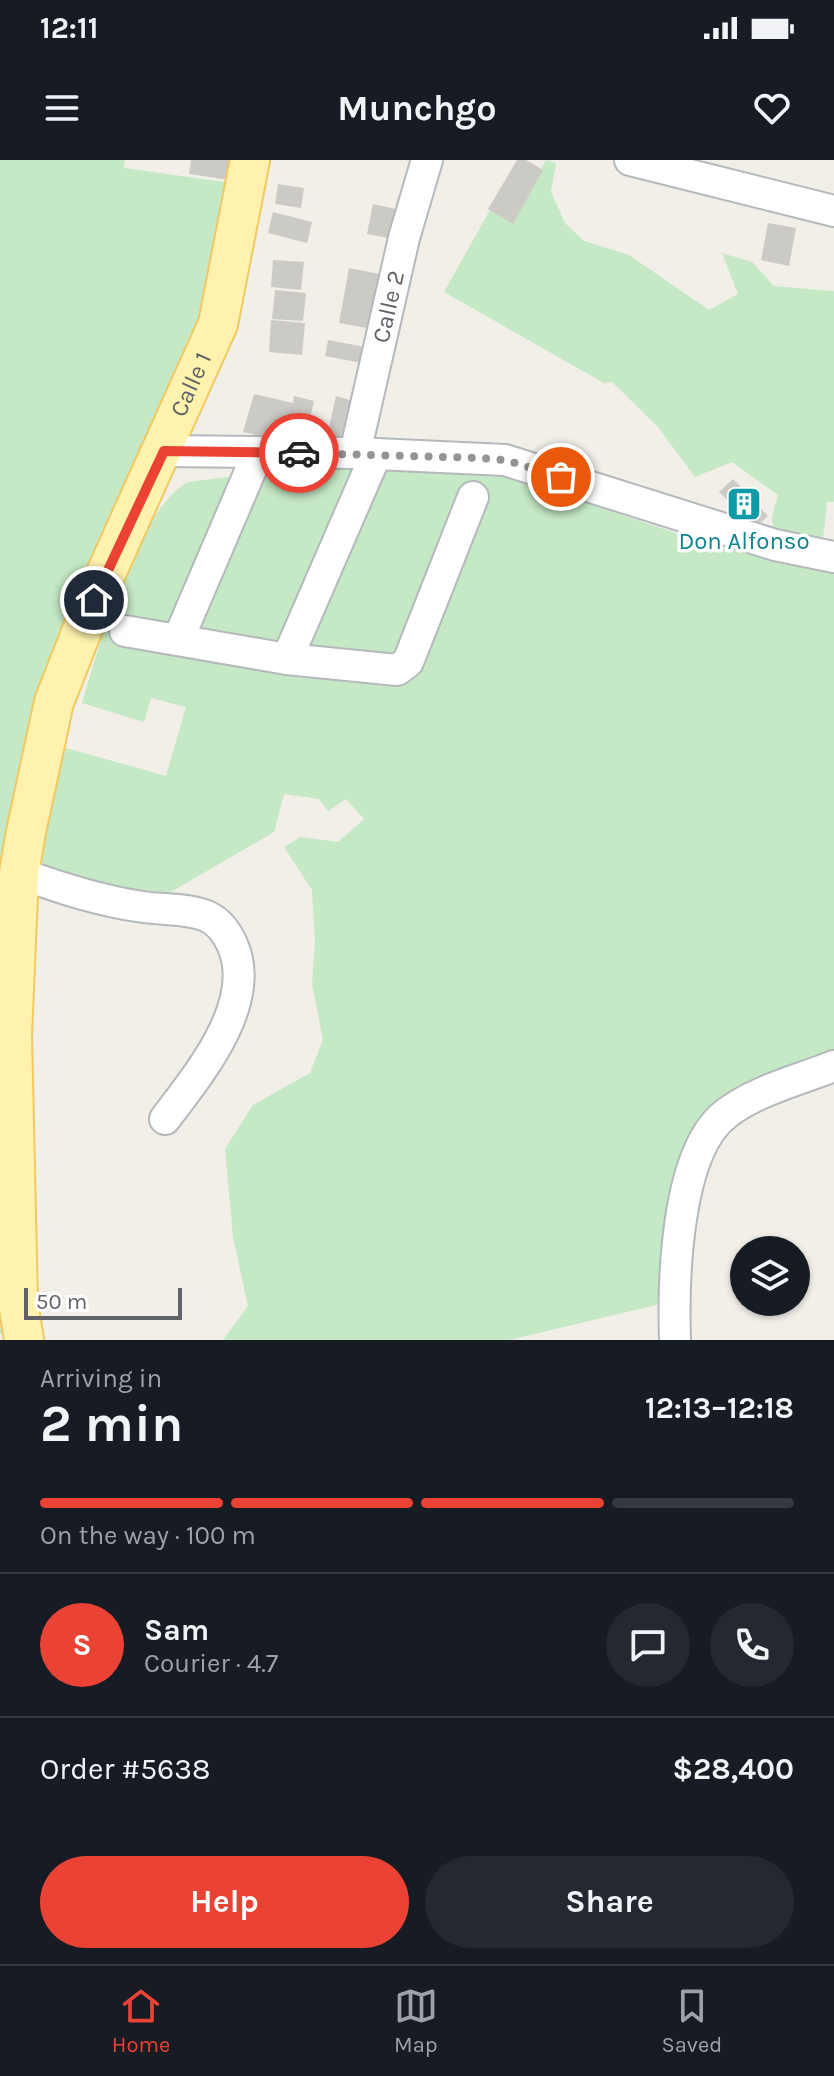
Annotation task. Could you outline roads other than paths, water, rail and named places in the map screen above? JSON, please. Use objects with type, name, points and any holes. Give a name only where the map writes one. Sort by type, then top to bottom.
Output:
[{"type":"main road","name":"Calle 1","points":[[24,1340],[18,1302],[12,1035],[19,873],[54,702],[94,600],[164,451],[218,324],[250,160]]},
{"type":"street","name":"Calle 2","points":[[287,659],[365,454],[404,238],[427,160]]},
{"type":"street","points":[[630,160],[834,211]]},
{"type":"street","points":[[164,451],[505,460],[775,545],[834,557]]},
{"type":"street","points":[[178,640],[258,453]]},
{"type":"street","points":[[125,631],[287,659],[397,670],[408,662],[473,497]]},
{"type":"street","points":[[19,873],[80,895],[207,916],[226,930],[238,957],[237,989],[228,1024],[213,1054],[165,1119]]},
{"type":"street","points":[[675,1340],[674,1312],[685,1194],[690,1165],[704,1135],[726,1113],[756,1096],[834,1066]]},
{"type":"place","name":"Don Alfonso","points":[[744,504]]}]
